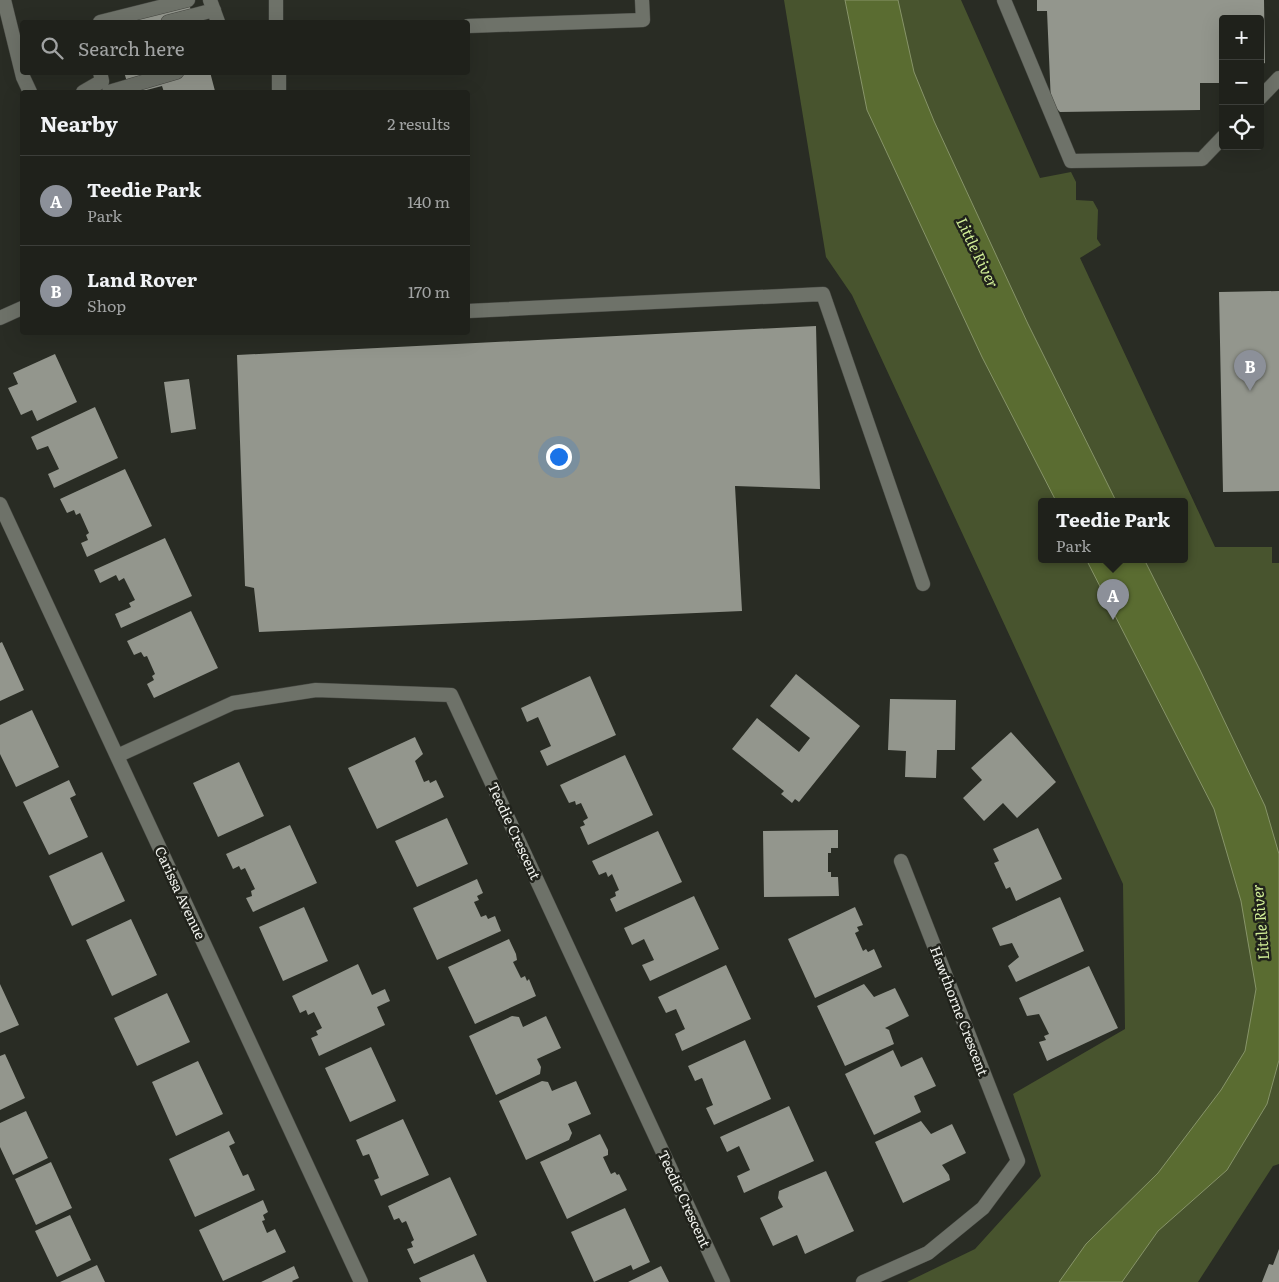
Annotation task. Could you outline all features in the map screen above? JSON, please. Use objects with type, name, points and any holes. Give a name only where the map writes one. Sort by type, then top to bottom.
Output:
[{"type":"street","points":[[4,0],[20,65]]},
{"type":"street","points":[[108,20],[188,0]]},
{"type":"street","points":[[276,0],[276,20]]},
{"type":"street","points":[[470,26],[643,20],[642,0]]},
{"type":"street","points":[[1004,0],[1071,161],[1202,159],[1219,141]]},
{"type":"street","points":[[176,20],[214,11]]},
{"type":"street","points":[[23,75],[29,90]]},
{"type":"street","points":[[89,90],[104,85],[160,75]]},
{"type":"street","points":[[278,75],[279,90]]},
{"type":"street","points":[[1264,94],[1279,78]]},
{"type":"street","points":[[470,312],[823,294],[923,584]]},
{"type":"street","points":[[0,318],[20,309]]},
{"type":"street","name":"Carissa Avenue","points":[[0,504],[361,1282]]},
{"type":"street","name":"Teedie Crescent","points":[[117,756],[233,704],[316,690],[452,695],[723,1282]]},
{"type":"street","name":"Hawthorne Crescent","points":[[863,1282],[928,1253],[983,1208],[1018,1161],[901,861]]},
{"type":"shaded area","points":[[784,0],[961,0],[1040,178],[1071,172],[1076,182],[1076,200],[1093,201],[1098,210],[1097,239],[1101,245],[1080,258],[1215,547],[1272,547],[1272,563],[1279,563],[1279,1164],[1273,1166],[1198,1282],[907,1282],[975,1249],[1041,1176],[1013,1094],[1125,1029],[1123,884],[852,295],[826,257]]},
{"type":"water","name":"Little River","points":[[845,0],[898,0],[914,72],[934,121],[1028,324],[1115,498],[1054,498],[982,357],[867,110]]},
{"type":"water","name":"Little River","points":[[1088,563],[1146,563],[1265,806],[1279,854],[1279,1060],[1267,1104],[1227,1170],[1158,1231],[1122,1282],[1059,1282],[1086,1244],[1158,1173],[1221,1090],[1245,1051],[1256,989],[1241,901],[1214,809]]},
{"type":"building","points":[[1037,0],[1264,0],[1265,63],[1264,15],[1219,15],[1219,83],[1200,83],[1200,110],[1060,112],[1051,103],[1047,11],[1037,11]]},
{"type":"building","points":[[189,4],[194,20],[136,20]]},
{"type":"building","points":[[125,75],[211,75],[215,90],[163,90],[162,86],[147,90],[129,90]]},
{"type":"building","points":[[1279,291],[1279,491],[1223,492],[1219,292]]},
{"type":"building","points":[[816,326],[820,489],[735,486],[742,611],[259,632],[254,588],[245,586],[237,355]]},
{"type":"building","points":[[55,354],[77,402],[37,421],[32,410],[21,415],[8,388],[18,384],[13,373]]},
{"type":"building","points":[[189,379],[196,429],[171,433],[164,382]]},
{"type":"building","points":[[95,407],[118,458],[54,488],[48,474],[59,469],[48,446],[37,450],[31,437]]},
{"type":"building","points":[[125,469],[152,526],[87,557],[81,543],[88,540],[86,535],[89,533],[80,513],[76,515],[74,510],[67,513],[60,499]]},
{"type":"building","points":[[165,538],[192,596],[121,628],[115,614],[131,607],[129,603],[135,600],[124,578],[119,581],[116,575],[100,583],[94,570]]},
{"type":"building","points":[[191,611],[218,668],[154,698],[147,684],[154,680],[152,676],[155,674],[147,656],[144,657],[141,652],[134,655],[127,641]]},
{"type":"building","points":[[2,642],[24,690],[0,701],[0,643]]},
{"type":"building","points":[[796,674],[860,726],[799,802],[795,799],[792,803],[781,794],[784,791],[732,749],[757,718],[799,752],[810,738],[770,706]]},
{"type":"building","points":[[590,676],[616,735],[547,766],[540,751],[551,746],[538,717],[527,722],[521,708]]},
{"type":"building","points":[[890,699],[956,700],[955,750],[937,750],[936,778],[905,777],[906,751],[888,750]]},
{"type":"building","points":[[32,710],[59,767],[16,787],[0,754],[0,725]]},
{"type":"building","points":[[1011,732],[1056,782],[1017,818],[1003,803],[984,821],[963,798],[982,780],[971,768]]},
{"type":"building","points":[[415,737],[423,754],[415,761],[424,782],[429,780],[430,783],[436,780],[444,797],[377,829],[348,768]]},
{"type":"building","points":[[625,755],[653,815],[588,845],[580,827],[585,825],[583,821],[588,818],[581,803],[576,805],[575,801],[569,803],[560,785]]},
{"type":"building","points":[[239,762],[264,816],[218,837],[193,783]]},
{"type":"building","points":[[69,780],[76,795],[70,798],[88,837],[49,855],[23,802]]},
{"type":"building","points":[[447,818],[468,864],[417,887],[395,841]]},
{"type":"building","points":[[290,825],[317,883],[253,912],[246,898],[252,896],[251,891],[255,889],[245,868],[241,870],[239,866],[233,869],[226,854]]},
{"type":"building","points":[[1038,828],[1062,879],[1016,901],[1010,887],[1006,889],[994,863],[999,861],[993,849]]},
{"type":"building","points":[[838,830],[838,848],[831,848],[831,853],[828,853],[828,872],[831,872],[831,877],[838,877],[839,896],[764,897],[763,831]]},
{"type":"building","points":[[658,831],[682,882],[616,912],[610,899],[616,896],[615,892],[619,890],[612,874],[608,877],[606,872],[599,875],[592,861]]},
{"type":"building","points":[[102,852],[125,901],[72,926],[49,876]]},
{"type":"building","points":[[477,879],[483,893],[477,896],[479,900],[474,902],[481,917],[486,915],[488,919],[495,916],[501,931],[437,960],[413,908]]},
{"type":"building","points":[[694,896],[719,949],[650,981],[642,965],[654,960],[644,939],[632,945],[624,928]]},
{"type":"building","points":[[1060,897],[1084,951],[1016,982],[1008,966],[1019,957],[1012,943],[1000,946],[992,928]]},
{"type":"building","points":[[304,907],[328,961],[283,981],[259,927]]},
{"type":"building","points":[[855,907],[863,925],[857,927],[859,931],[855,933],[863,951],[866,949],[868,952],[874,949],[882,967],[815,998],[788,939]]},
{"type":"building","points":[[131,919],[157,975],[112,996],[86,940]]},
{"type":"building","points":[[509,939],[516,954],[517,960],[513,962],[521,978],[525,976],[527,981],[529,979],[536,996],[475,1024],[448,967]]},
{"type":"building","points":[[358,964],[372,995],[385,989],[390,1001],[377,1007],[385,1025],[319,1056],[311,1038],[318,1035],[316,1031],[322,1028],[314,1012],[308,1015],[306,1010],[300,1013],[292,996]]},
{"type":"building","points":[[726,965],[751,1019],[682,1051],[675,1034],[685,1029],[676,1009],[666,1013],[658,997]]},
{"type":"building","points":[[1089,966],[1118,1028],[1047,1061],[1039,1042],[1046,1040],[1044,1036],[1049,1034],[1039,1014],[1027,1016],[1019,998]]},
{"type":"building","points":[[0,984],[19,1025],[0,1033]]},
{"type":"building","points":[[864,984],[874,997],[895,988],[909,1016],[885,1028],[889,1030],[894,1044],[845,1066],[817,1006]]},
{"type":"building","points":[[167,993],[190,1042],[137,1066],[114,1018]]},
{"type":"building","points":[[512,1016],[519,1017],[523,1027],[546,1016],[561,1048],[537,1059],[541,1067],[540,1074],[496,1095],[469,1036]]},
{"type":"building","points":[[745,1040],[771,1099],[714,1125],[706,1108],[713,1105],[702,1078],[695,1081],[688,1066]]},
{"type":"building","points":[[371,1047],[396,1101],[350,1122],[325,1068]]},
{"type":"building","points":[[893,1050],[901,1067],[922,1057],[936,1086],[914,1096],[921,1112],[874,1135],[845,1074]]},
{"type":"building","points":[[5,1054],[25,1098],[0,1110],[0,1056]]},
{"type":"building","points":[[198,1061],[223,1114],[176,1136],[152,1082]]},
{"type":"building","points":[[542,1081],[548,1082],[552,1091],[576,1081],[591,1114],[568,1124],[572,1133],[569,1140],[526,1160],[499,1101]]},
{"type":"building","points":[[789,1106],[814,1161],[744,1193],[737,1176],[750,1170],[739,1146],[727,1152],[720,1137]]},
{"type":"building","points":[[26,1111],[48,1158],[13,1175],[0,1147],[0,1123]]},
{"type":"building","points":[[403,1119],[429,1175],[381,1196],[374,1180],[379,1178],[369,1154],[363,1156],[356,1140]]},
{"type":"building","points":[[921,1121],[931,1134],[952,1124],[966,1153],[942,1165],[950,1180],[903,1203],[875,1142]]},
{"type":"building","points":[[229,1131],[235,1143],[229,1146],[243,1176],[248,1174],[255,1190],[195,1217],[169,1159]]},
{"type":"building","points":[[600,1134],[608,1150],[608,1155],[603,1157],[611,1174],[615,1172],[617,1175],[619,1174],[627,1190],[567,1219],[540,1162]]},
{"type":"building","points":[[51,1162],[72,1208],[36,1225],[15,1179]]},
{"type":"building","points":[[826,1171],[854,1231],[805,1254],[797,1235],[773,1246],[760,1218],[783,1207],[778,1198],[779,1191]]},
{"type":"building","points":[[450,1177],[477,1235],[414,1264],[407,1249],[413,1247],[411,1242],[414,1240],[406,1221],[402,1223],[399,1218],[394,1220],[388,1206]]},
{"type":"building","points":[[263,1200],[268,1212],[263,1215],[265,1220],[262,1221],[267,1233],[275,1229],[286,1252],[223,1281],[199,1230]]},
{"type":"building","points":[[625,1208],[650,1262],[633,1270],[631,1265],[594,1282],[571,1232]]},
{"type":"building","points":[[70,1215],[91,1260],[57,1277],[35,1231]]},
{"type":"building","points":[[1279,1249],[1279,1282],[1262,1282],[1269,1264],[1273,1265]]},
{"type":"building","points":[[474,1254],[487,1282],[421,1282],[419,1278]]},
{"type":"building","points":[[97,1265],[105,1282],[60,1282]]},
{"type":"building","points":[[294,1266],[299,1278],[293,1282],[261,1282]]},
{"type":"building","points":[[661,1266],[669,1282],[628,1282]]},
{"type":"place","name":"Land Rover","points":[[1250,391]]},
{"type":"place","name":"Teedie Park","points":[[1113,620]]}]
